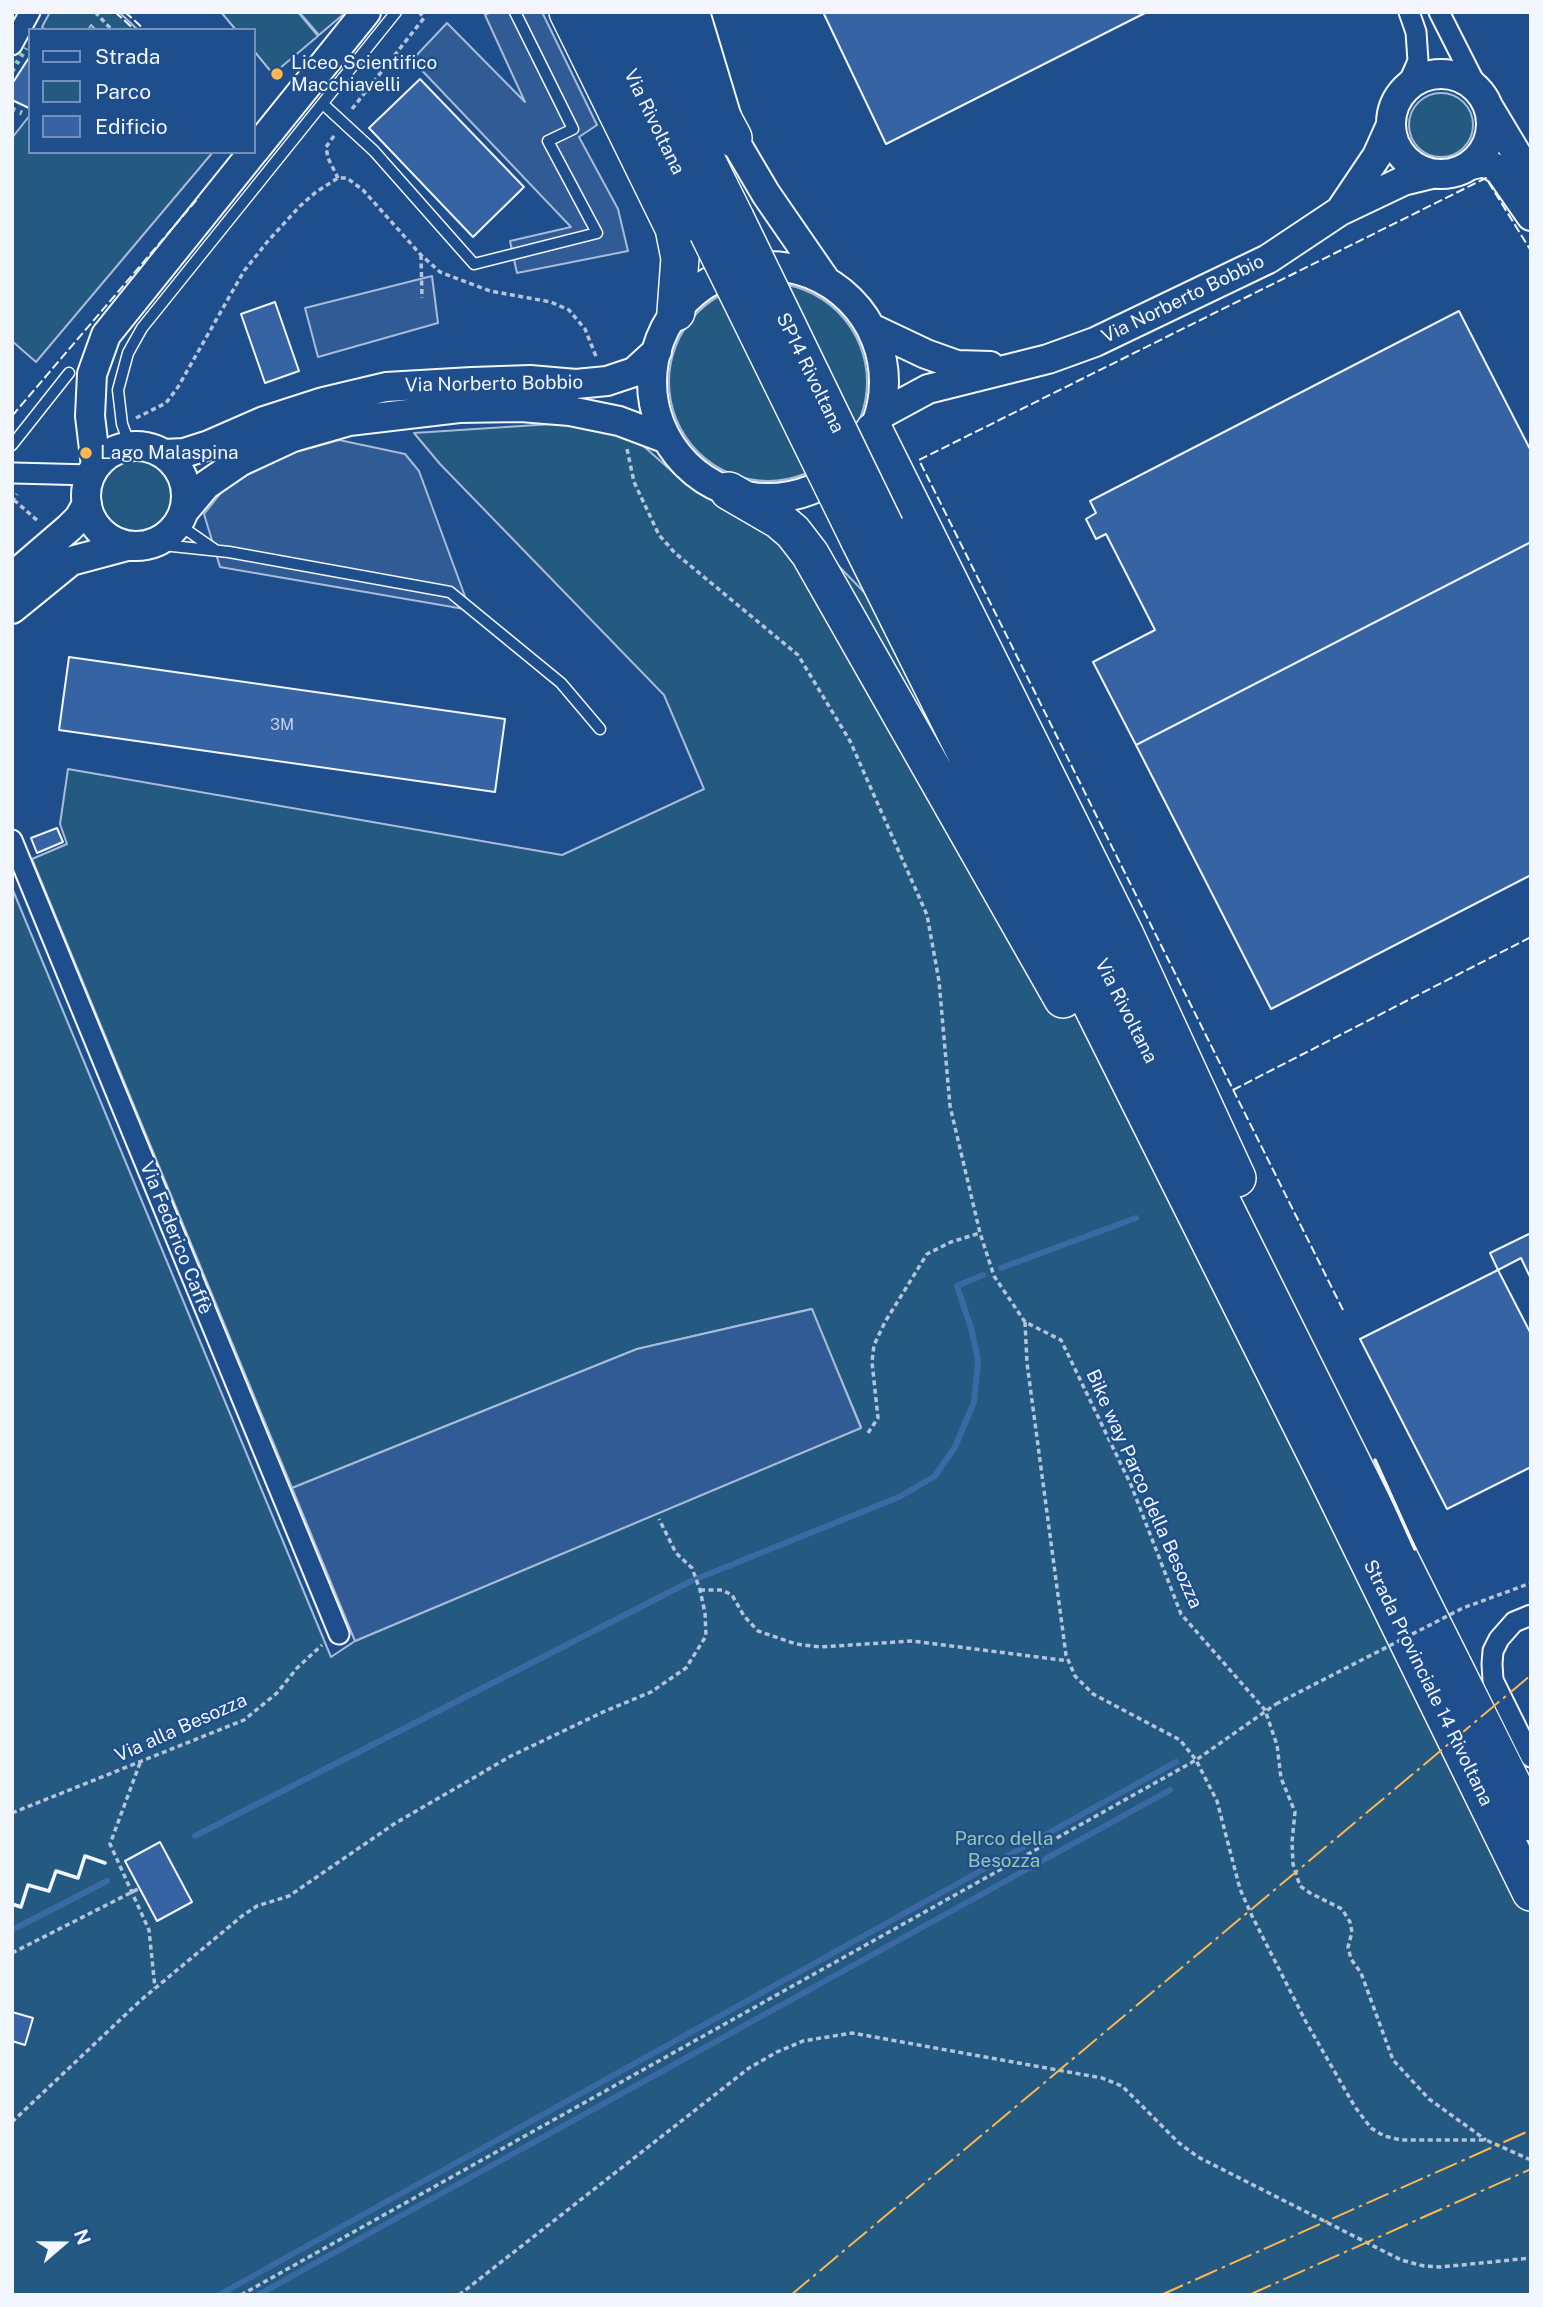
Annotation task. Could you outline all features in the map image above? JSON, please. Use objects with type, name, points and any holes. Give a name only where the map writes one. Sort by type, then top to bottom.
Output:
[{"type":"highway","points":[[568,12],[674,228],[680,258],[676,312]]},
{"type":"highway","name":"Via Rivoltana","points":[[600,12],[722,225]]},
{"type":"highway","name":"Via Rivoltana","points":[[633,12],[722,225]]},
{"type":"highway","points":[[666,12],[733,138]]},
{"type":"highway","name":"SP14 Rivoltana","points":[[722,225],[872,533]]},
{"type":"highway","points":[[877,423],[1130,948],[1326,1371],[1368,1495]]},
{"type":"highway","points":[[729,491],[779,520],[793,532],[810,554],[1117,1094],[1266,1387],[1326,1474]]},
{"type":"highway","name":"Via Rivoltana","points":[[872,533],[1326,1474]]},
{"type":"highway","name":"Via Rivoltana","points":[[872,533],[1368,1495]]},
{"type":"highway","name":"Strada Provinciale 14 Rivoltana","points":[[1326,1474],[1531,1892]]},
{"type":"highway","name":"Strada Provinciale 14 Rivoltana","points":[[1368,1495],[1531,1822]]},
{"type":"street","points":[[12,45],[30,12]]},
{"type":"street","points":[[256,148],[366,12]]},
{"type":"street","points":[[695,12],[733,138],[766,194],[826,282]]},
{"type":"street","points":[[1409,12],[1416,32],[1418,61],[1393,109],[1390,127],[1395,144],[1405,160],[1432,174],[1448,174],[1484,162],[1499,170],[1531,216]]},
{"type":"street","points":[[1439,12],[1483,97],[1531,178]]},
{"type":"street","points":[[1407,86],[1424,76],[1444,74],[1464,79],[1483,97],[1490,115],[1489,139],[1480,157],[1471,165]]},
{"type":"street","name":"Via Norberto Bobbio","points":[[1340,211],[1377,156],[1390,127]]},
{"type":"street","points":[[140,545],[105,535],[90,516],[92,374],[106,335],[251,154]]},
{"type":"street","name":"Via Norberto Bobbio","points":[[877,423],[928,390],[1073,351],[1127,328],[1268,258],[1340,211],[1403,181],[1432,174]]},
{"type":"street","name":"Via Norberto Bobbio","points":[[750,267],[785,267],[811,274],[826,282],[858,308],[871,328],[880,351],[884,375],[877,423],[860,454],[825,483],[792,496],[765,498],[729,491],[697,474],[667,439],[653,396],[653,369],[657,351],[676,312],[709,282],[750,267]]},
{"type":"street","name":"Via Norberto Bobbio","points":[[871,328],[926,354],[957,365],[1017,367]]},
{"type":"street","name":"Via Norberto Bobbio","points":[[126,435],[163,454],[184,453],[264,421],[323,402],[386,387],[507,381],[576,384],[607,381],[634,372],[657,351]]},
{"type":"street","name":"Via Norberto Bobbio","points":[[12,609],[71,561],[167,536],[206,485],[241,461],[293,437],[349,421],[459,408],[521,407],[570,411],[619,421],[667,439]]},
{"type":"street","points":[[12,577],[79,518],[90,485],[126,435]]},
{"type":"street","points":[[163,454],[174,462],[185,485],[182,517]]},
{"type":"street","points":[[18,475],[90,485]]},
{"type":"street","name":"Via Federico Caffè","points":[[13,841],[339,1634]]},
{"type":"street","points":[[1531,1615],[1514,1622],[1499,1639],[1493,1651],[1493,1681],[1531,1757]]},
{"type":"lane","points":[[126,435],[118,390],[128,353],[142,328],[397,12]]},
{"type":"lane","points":[[323,104],[374,151],[474,264],[597,233],[548,141],[573,129],[515,12]]},
{"type":"lane","points":[[12,445],[69,373]]},
{"type":"lane","points":[[182,517],[214,550]]},
{"type":"lane","points":[[140,545],[214,550],[450,592],[561,683],[600,729]]},
{"type":"path","points":[[95,12],[111,28]]},
{"type":"path","points":[[338,178],[328,158],[326,147],[424,18],[419,12]]},
{"type":"path","points":[[126,435],[166,403],[189,369],[244,271],[268,241],[300,206],[338,178],[347,178],[363,190],[421,256],[440,272],[489,291],[551,302],[569,310],[585,329],[598,359]]},
{"type":"path","points":[[421,256],[422,298]]},
{"type":"path","name":"Bike way Parco della Besozza","points":[[626,448],[634,482],[659,535],[674,553],[798,655],[849,741],[927,915],[939,981],[950,1106],[994,1276],[1026,1322],[1061,1340],[1131,1485],[1181,1614],[1265,1710]]},
{"type":"path","points":[[12,502],[20,486],[18,475]]},
{"type":"path","points":[[868,1433],[877,1418],[872,1362],[874,1345],[885,1322],[927,1254],[951,1242],[981,1233]]},
{"type":"path","points":[[1026,1322],[1027,1363],[1069,1661],[1075,1676],[1093,1694],[1180,1740],[1196,1760],[1217,1801],[1240,1889],[1252,1916],[1306,2022],[1355,2107],[1371,2128],[1384,2136],[1401,2140],[1486,2140]]},
{"type":"path","points":[[12,2122],[155,1988],[242,1916],[257,1906],[289,1896],[394,1824],[512,1756],[651,1692],[686,1668],[706,1636],[705,1613],[700,1589],[692,1570],[671,1545],[659,1519]]},
{"type":"path","points":[[241,2295],[1196,1760],[1265,1710],[1463,1608],[1531,1583]]},
{"type":"path","points":[[700,1589],[722,1590],[732,1595],[744,1616],[758,1631],[796,1644],[820,1647],[912,1641],[1069,1661]]},
{"type":"path","name":"Via alla Besozza","points":[[12,1813],[244,1720],[277,1693],[317,1649],[339,1634]]},
{"type":"path","points":[[1265,1710],[1277,1745],[1281,1779],[1295,1812],[1293,1864],[1300,1886],[1342,1909],[1350,1922],[1352,1932],[1348,1947],[1351,1959],[1361,1973],[1393,2060],[1429,2099],[1486,2140],[1531,2160]]},
{"type":"path","points":[[141,1762],[110,1844],[149,1930],[155,1988]]},
{"type":"path","points":[[12,1953],[140,1888]]},
{"type":"path","points":[[458,2295],[749,2068],[776,2052],[803,2041],[852,2033],[1102,2078],[1122,2086],[1179,2143],[1198,2157],[1401,2260],[1441,2267],[1531,2258]]},
{"type":"green space","points":[[50,12],[119,12],[136,28],[94,28],[91,25],[89,28],[42,27]]},
{"type":"green space","points":[[221,12],[298,12],[318,36],[273,74],[256,53],[256,28],[234,28]]},
{"type":"green space","points":[[299,12],[346,12],[319,35]]},
{"type":"green space","points":[[1441,93],[1459,99],[1467,107],[1473,125],[1467,143],[1459,151],[1441,157],[1423,151],[1415,143],[1409,125],[1415,107],[1423,99]]},
{"type":"green space","points":[[28,118],[28,154],[211,154],[36,362],[12,341],[12,138]]},
{"type":"green space","points":[[768,283],[806,291],[838,312],[859,344],[867,382],[859,420],[838,452],[806,473],[768,481],[730,473],[698,452],[677,420],[669,382],[677,344],[698,312],[730,291]]},
{"type":"green space","name":"Parco della Besozza","points":[[552,424],[599,428],[640,443],[674,473],[705,494],[824,551],[864,592],[891,629],[1531,1907],[1531,2295],[12,2295],[12,888],[331,1657],[355,1641],[861,1427],[811,1309],[637,1349],[292,1488],[32,859],[67,844],[60,824],[68,769],[562,855],[704,789],[664,695],[440,464],[414,433]]},
{"type":"green space","points":[[129,458],[143,458],[157,464],[168,475],[174,496],[171,511],[163,523],[143,534],[129,534],[115,528],[104,517],[98,503],[98,489],[104,475],[115,464]]},
{"type":"green space","points":[[90,525],[97,542],[70,553],[66,546]]},
{"type":"shaded area","points":[[491,12],[542,12],[597,125],[579,137],[618,209],[628,251],[517,273],[510,241],[571,227],[412,60],[447,23],[525,102],[485,15]]},
{"type":"shaded area","points":[[432,276],[438,323],[318,357],[305,308]]},
{"type":"shaded area","points":[[339,440],[405,454],[419,471],[470,610],[220,567],[204,514],[228,484],[296,452]]},
{"type":"shaded area","points":[[812,1309],[861,1428],[355,1641],[292,1488],[637,1349]]},
{"type":"building","points":[[823,12],[1147,12],[886,144]]},
{"type":"building","points":[[28,59],[28,108],[12,100],[12,84]]},
{"type":"building","points":[[420,79],[524,187],[473,237],[369,128]]},
{"type":"building","points":[[275,302],[299,371],[265,383],[241,314]]},
{"type":"building","points":[[1459,311],[1531,451],[1531,542],[1136,745],[1093,662],[1155,630],[1106,534],[1096,539],[1086,519],[1096,513],[1090,501]]},
{"type":"building","points":[[1531,542],[1531,875],[1271,1009],[1136,745]]},
{"type":"building","points":[[69,657],[505,719],[495,792],[59,730]]},
{"type":"building","points":[[57,828],[63,842],[37,853],[31,838]]},
{"type":"building","points":[[1531,1233],[1531,1279],[1521,1258],[1498,1270],[1490,1253]]},
{"type":"building","points":[[1498,1270],[1531,1334],[1531,1467],[1447,1509],[1360,1339]]},
{"type":"building","points":[[160,1842],[192,1902],[157,1921],[125,1861]]},
{"type":"building","points":[[12,2012],[33,2018],[25,2045],[12,2041]]},
{"type":"waterway","points":[[1001,1268],[1136,1218]]},
{"type":"waterway","points":[[195,1836],[689,1582],[899,1497],[935,1476],[955,1447],[974,1402],[978,1361],[972,1331],[957,1286],[983,1275]]},
{"type":"waterway","points":[[219,2295],[1176,1762]]},
{"type":"waterway","points":[[258,2295],[1170,1790]]},
{"type":"waterway","points":[[12,1930],[107,1881]]},
{"type":"hedge","points":[[12,71],[26,48]]},
{"type":"hedge","points":[[12,109],[22,113]]},
{"type":"fence","points":[[115,12],[133,28]]},
{"type":"fence","points":[[125,12],[143,28]]},
{"type":"fence","points":[[1343,1310],[919,460],[1486,178],[1531,251]]},
{"type":"fence","points":[[12,416],[199,197]]},
{"type":"fence","points":[[1233,1090],[1531,937]]},
{"type":"wall","points":[[1375,1460],[1415,1549]]},
{"type":"wall","points":[[12,1904],[21,1907],[28,1885],[49,1891],[56,1871],[78,1878],[85,1856],[105,1863]]},
{"type":"power","points":[[791,2295],[1531,1675]]},
{"type":"power","points":[[1161,2295],[1531,2130]]},
{"type":"power","points":[[1249,2295],[1531,2169]]},
{"type":"place","name":"Liceo Scientifico Macchiavelli","points":[[277,74]]},
{"type":"place","name":"Lago Malaspina","points":[[86,453]]}]
